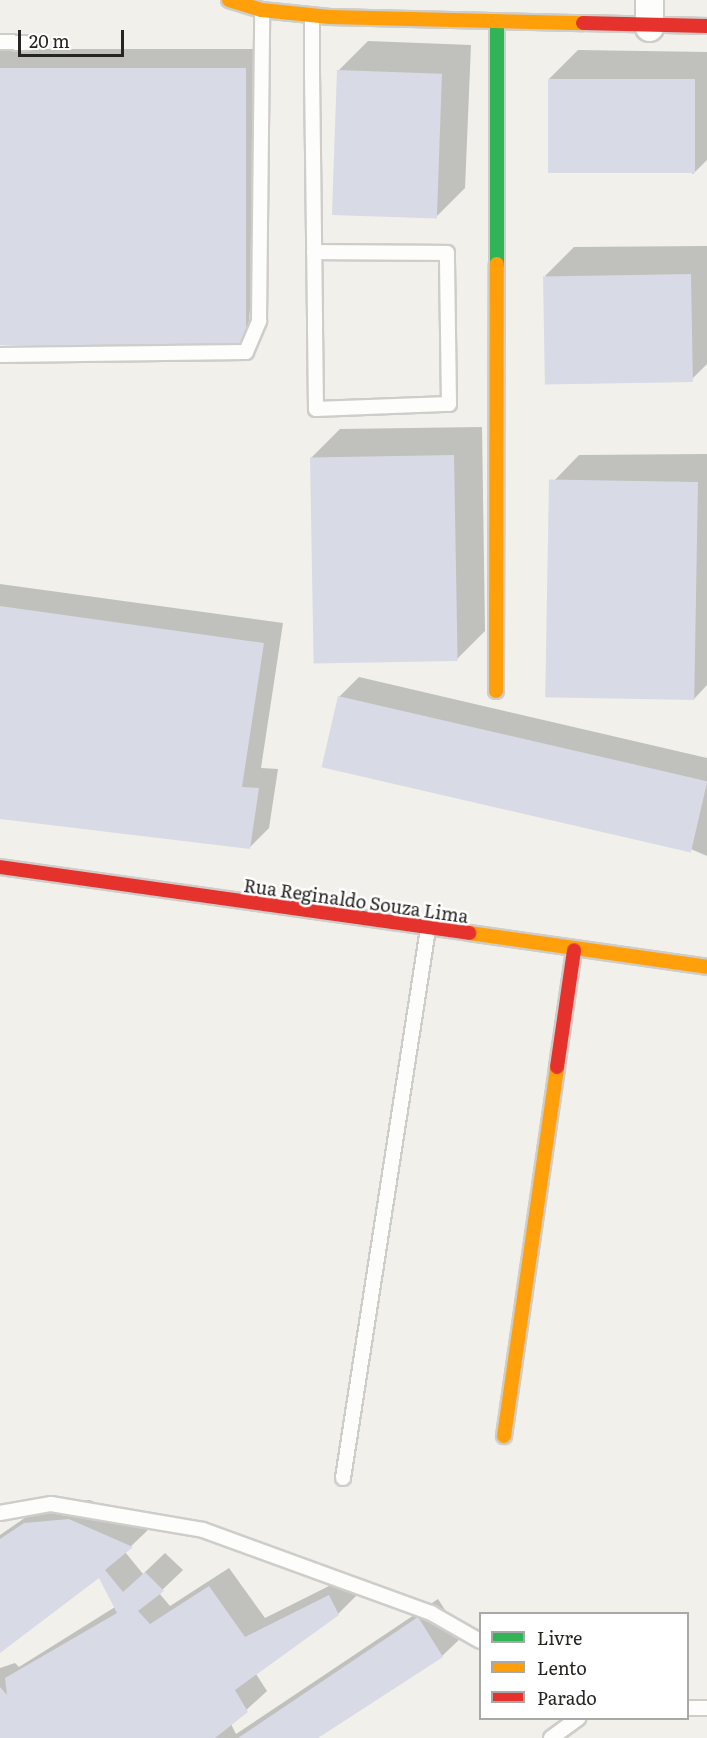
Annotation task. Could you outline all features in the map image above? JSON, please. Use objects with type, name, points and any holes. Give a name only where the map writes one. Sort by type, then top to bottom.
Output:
[{"type":"street","points":[[230,0],[262,10],[312,16],[649,27],[707,26]]},
{"type":"street","points":[[649,0],[649,27]]},
{"type":"street","points":[[496,691],[497,23]]},
{"type":"street","name":"Rua Reginaldo Souza Lima","points":[[0,867],[574,951],[707,968]]},
{"type":"street","points":[[504,1436],[574,951]]},
{"type":"lane","points":[[0,355],[246,352],[259,321],[262,10]]},
{"type":"lane","points":[[312,16],[314,252],[316,409],[449,404],[447,253],[314,252]]},
{"type":"lane","points":[[0,42],[25,43]]},
{"type":"lane","points":[[343,1478],[428,929]]},
{"type":"lane","points":[[0,1513],[51,1504],[203,1530],[431,1613],[479,1640]]},
{"type":"lane","points":[[689,1708],[707,1708]]},
{"type":"lane","points":[[551,1738],[578,1720]]},
{"type":"building","points":[[0,68],[246,68],[246,345],[0,345]]},
{"type":"building","points":[[337,70],[442,74],[437,219],[332,215]]},
{"type":"building","points":[[548,79],[695,79],[695,173],[548,173]]},
{"type":"building","points":[[691,274],[693,382],[545,385],[543,277]]},
{"type":"building","points":[[454,455],[458,661],[314,663],[310,458]]},
{"type":"building","points":[[549,479],[698,482],[694,700],[545,697]]},
{"type":"building","points":[[0,606],[264,643],[242,787],[259,788],[250,849],[0,819]]},
{"type":"building","points":[[338,696],[707,781],[691,852],[322,767]]},
{"type":"building","points":[[69,1519],[133,1547],[105,1570],[123,1592],[145,1572],[164,1591],[138,1611],[150,1624],[209,1586],[245,1637],[329,1595],[339,1615],[235,1690],[248,1712],[215,1738],[0,1738],[0,1687],[7,1695],[5,1678],[117,1613],[99,1578],[0,1653],[0,1539],[24,1523]]},
{"type":"building","points":[[418,1617],[443,1657],[318,1738],[238,1738]]},
{"type":"traffic: fast","points":[[497,23],[497,264]]},
{"type":"traffic: slow","points":[[229,0],[262,10],[330,17],[583,23]]},
{"type":"traffic: slow","points":[[496,691],[497,264]]},
{"type":"traffic: slow","points":[[469,933],[707,967]]},
{"type":"traffic: slow","points":[[504,1436],[557,1067]]},
{"type":"traffic: jam","points":[[583,23],[707,26]]},
{"type":"traffic: jam","points":[[0,867],[469,933]]},
{"type":"traffic: jam","points":[[557,1067],[574,950]]}]
